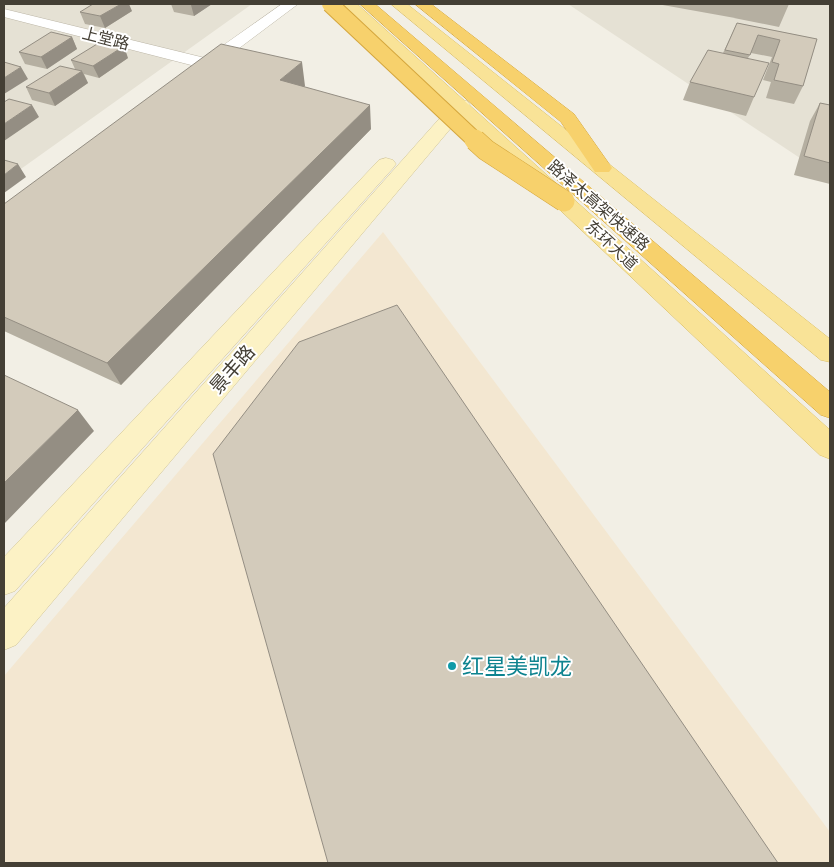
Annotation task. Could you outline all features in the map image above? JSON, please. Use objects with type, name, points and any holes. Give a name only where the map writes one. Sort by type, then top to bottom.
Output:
[{"type":"highway","points":[[330,4],[486,150],[564,201]]},
{"type":"highway","name":"路泽太高架快速路","points":[[367,4],[830,407]]},
{"type":"highway","name":"路泽太高架快速路","points":[[380,4],[823,375]]},
{"type":"highway","points":[[422,4],[568,118],[602,168]]},
{"type":"main road","name":"东环大道","points":[[349,4],[830,447]]},
{"type":"main road","points":[[398,4],[830,353]]},
{"type":"street","points":[[184,81],[291,4]]},
{"type":"street","name":"上堂路","points":[[4,13],[208,64]]},
{"type":"street","name":"景丰路","points":[[4,580],[455,100]]},
{"type":"street","name":"景丰路","points":[[4,633],[455,100]]},
{"type":"shaded area","points":[[4,4],[252,4],[4,181]]},
{"type":"shaded area","points":[[568,4],[830,4],[830,178]]},
{"type":"shaded area","points":[[383,232],[830,832],[830,863],[4,863],[4,676]]},
{"type":"building","points":[[93,4],[121,4],[100,16],[80,12]]},
{"type":"building","points":[[737,23],[817,39],[803,86],[774,80],[779,64],[772,62],[780,40],[758,35],[750,55],[725,50]]},
{"type":"building","points":[[51,32],[72,37],[41,57],[19,52]]},
{"type":"building","points":[[102,41],[124,46],[93,66],[71,60]]},
{"type":"building","points":[[221,44],[302,62],[280,80],[370,105],[107,363],[4,317],[4,204]]},
{"type":"building","points":[[708,50],[769,63],[754,97],[690,82]]},
{"type":"building","points":[[4,62],[21,67],[4,78]]},
{"type":"building","points":[[60,66],[82,71],[49,93],[26,87]]},
{"type":"building","points":[[9,99],[32,105],[4,124],[4,102]]},
{"type":"building","points":[[820,103],[830,105],[830,163],[804,156]]},
{"type":"building","points":[[4,160],[18,164],[4,175]]},
{"type":"building","name":"红星美凯龙","points":[[397,305],[778,863],[328,863],[213,454],[299,342]]},
{"type":"building","points":[[4,375],[78,410],[4,483]]},
{"type":"place","name":"红星美凯龙","points":[[452,666]]}]
